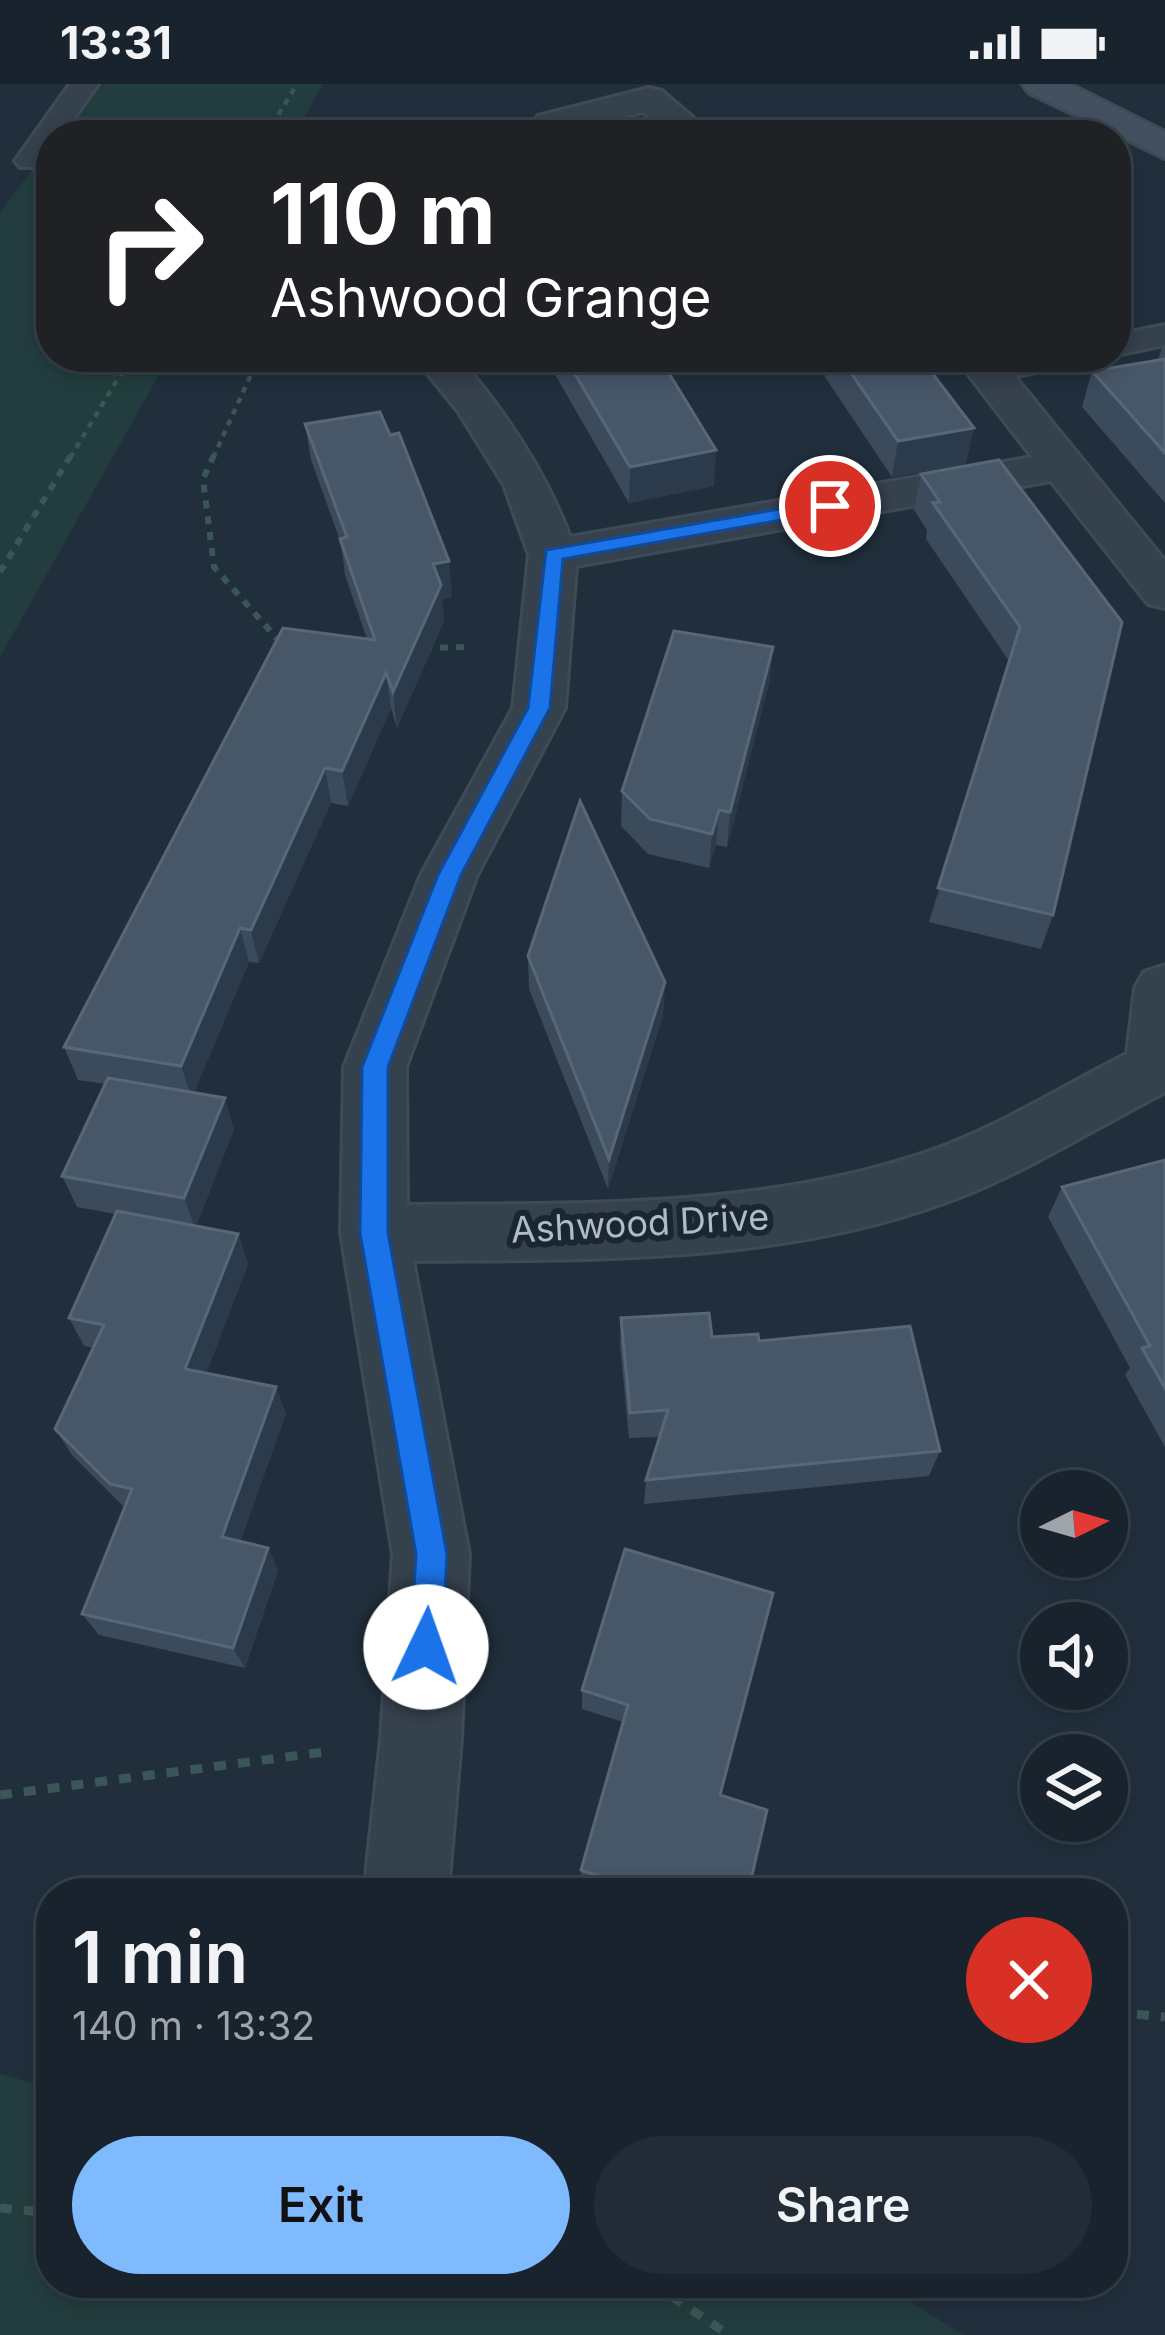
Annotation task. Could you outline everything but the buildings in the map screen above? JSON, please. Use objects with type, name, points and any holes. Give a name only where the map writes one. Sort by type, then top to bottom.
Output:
[{"type":"street","points":[[1041,84],[1112,120]]},
{"type":"street","points":[[567,120],[649,99],[676,120]]},
{"type":"street","points":[[1131,130],[1165,147]]},
{"type":"street","points":[[407,1878],[431,1554],[374,1233],[375,1067],[449,875],[539,708],[553,555],[527,485],[476,405],[448,372]]},
{"type":"street","points":[[987,372],[1165,593]]},
{"type":"street","points":[[553,555],[1060,466]]},
{"type":"street","name":"Ashwood Drive","points":[[374,1233],[641,1231],[805,1213],[949,1173],[1160,1072],[1165,988]]},
{"type":"lane","points":[[59,120],[84,84]]},
{"type":"lane","points":[[30,161],[36,152]]},
{"type":"lane","points":[[1131,342],[1165,335]]},
{"type":"path","points":[[275,120],[297,84]]},
{"type":"path","points":[[0,572],[122,372]]},
{"type":"path","points":[[252,372],[203,479],[214,567],[287,650]]},
{"type":"path","points":[[404,648],[545,646]]},
{"type":"path","points":[[0,1795],[421,1739]]},
{"type":"path","points":[[1128,2013],[1165,2017]]},
{"type":"path","points":[[0,2207],[36,2211]]},
{"type":"path","points":[[674,2298],[729,2335]]},
{"type":"green space","points":[[96,84],[323,84],[303,120],[69,120]]},
{"type":"green space","points":[[36,164],[36,372],[161,372],[0,657],[0,213]]},
{"type":"green space","points":[[0,2074],[36,2084],[36,2298],[905,2298],[963,2335],[0,2335]]},
{"type":"route","points":[[426,1647],[431,1554],[374,1233],[375,1067],[449,875],[539,708],[553,555],[830,506]]}]
